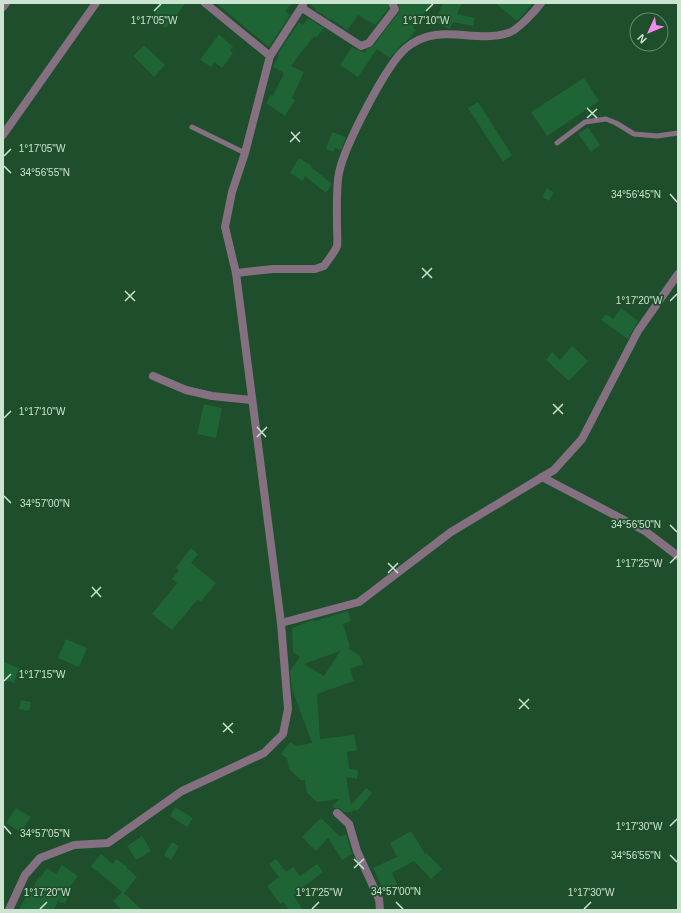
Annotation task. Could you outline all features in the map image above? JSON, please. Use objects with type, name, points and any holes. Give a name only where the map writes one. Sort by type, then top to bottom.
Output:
[{"type":"street","points":[[3,7],[6,3]]},
{"type":"street","points":[[3,136],[96,3]]},
{"type":"street","points":[[205,3],[270,56]]},
{"type":"street","points":[[9,910],[24,876],[40,858],[74,845],[108,843],[182,791],[264,753],[283,734],[288,709],[281,623],[251,400],[236,273],[225,227],[232,192],[245,153],[270,56],[303,6],[361,46],[365,46],[369,43],[395,9],[392,3]]},
{"type":"street","points":[[236,273],[273,269],[315,269],[324,266],[337,246],[339,173],[344,158],[355,131],[382,81],[405,49],[419,39],[440,34],[493,36],[510,33],[532,14],[541,3]]},
{"type":"street","points":[[281,623],[359,602],[451,532],[554,470],[582,439],[638,331],[678,274]]},
{"type":"street","points":[[153,376],[192,391],[212,396],[251,400]]},
{"type":"street","points":[[542,477],[645,531],[678,556]]},
{"type":"street","points":[[337,813],[349,824],[357,851],[379,900],[380,910]]},
{"type":"lane","points":[[557,143],[585,122],[606,119],[634,134],[657,136],[678,133]]},
{"type":"lane","points":[[192,127],[245,153]]},
{"type":"building","points":[[155,3],[186,3],[166,28],[152,17],[160,7]]},
{"type":"building","points":[[216,3],[293,3],[285,11],[290,15],[269,47]]},
{"type":"building","points":[[308,3],[387,3],[389,8],[375,25],[358,15],[347,30],[315,10],[316,9]]},
{"type":"building","points":[[398,3],[432,3],[413,28],[416,30],[410,38],[402,44],[390,58],[377,49],[358,77],[340,65],[352,47],[365,53],[367,49],[373,46],[399,12],[400,9]]},
{"type":"building","points":[[443,3],[462,3],[457,14],[475,18],[473,26],[453,22],[450,29],[435,22]]},
{"type":"building","points":[[495,3],[533,3],[517,21]]},
{"type":"building","points":[[308,18],[324,28],[316,38],[314,36],[291,66],[304,72],[292,98],[295,100],[285,116],[266,103],[271,95],[273,96],[284,73],[273,67],[279,55],[278,54],[299,22],[303,25]]},
{"type":"building","points":[[219,34],[233,47],[230,50],[233,53],[222,68],[214,62],[211,67],[200,60]]},
{"type":"building","points":[[144,45],[165,65],[154,77],[133,56]]},
{"type":"building","points":[[584,78],[599,101],[547,136],[531,112]]},
{"type":"building","points":[[478,102],[512,155],[503,162],[468,108]]},
{"type":"building","points":[[588,127],[600,145],[591,152],[578,134]]},
{"type":"building","points":[[332,132],[346,137],[341,150],[335,148],[333,152],[326,149]]},
{"type":"building","points":[[299,158],[312,166],[311,167],[332,184],[326,193],[305,176],[303,181],[290,173]]},
{"type":"building","points":[[547,188],[554,193],[549,201],[542,197]]},
{"type":"building","points":[[621,308],[638,321],[628,339],[601,320],[606,314],[613,319]]},
{"type":"building","points":[[572,346],[588,361],[569,381],[546,360],[552,352],[560,360]]},
{"type":"building","points":[[204,404],[222,408],[216,438],[197,434]]},
{"type":"building","points":[[191,548],[198,554],[191,563],[216,583],[201,602],[198,599],[172,630],[152,614],[177,583],[172,579],[179,570],[176,567]]},
{"type":"building","points":[[348,611],[351,621],[343,624],[350,647],[348,648],[360,656],[363,664],[350,669],[354,681],[317,694],[320,739],[354,735],[357,750],[347,752],[349,769],[358,770],[357,779],[346,777],[351,805],[366,788],[372,793],[358,810],[352,812],[344,812],[339,808],[334,808],[332,806],[339,799],[317,802],[307,793],[305,780],[301,780],[289,769],[287,758],[281,754],[290,742],[296,746],[312,743],[292,689],[290,671],[300,657],[293,652],[292,628],[313,620],[314,621]],"holes":[[[341,650],[324,676],[304,664]]]},
{"type":"building","points":[[66,639],[87,648],[79,667],[58,658]]},
{"type":"building","points":[[3,662],[19,668],[14,683],[3,679]]},
{"type":"building","points":[[21,700],[31,702],[29,711],[19,709]]},
{"type":"building","points":[[175,807],[193,818],[187,827],[170,816]]},
{"type":"building","points":[[16,808],[31,817],[21,832],[6,823]]},
{"type":"building","points":[[321,818],[340,837],[346,834],[352,854],[342,860],[328,838],[316,851],[302,837]]},
{"type":"building","points":[[411,831],[425,854],[426,853],[442,869],[431,879],[414,861],[392,873],[397,884],[384,891],[373,868],[397,857],[390,843]]},
{"type":"building","points":[[142,836],[151,851],[136,860],[127,846]]},
{"type":"building","points":[[172,842],[179,846],[171,860],[164,855]]},
{"type":"building","points":[[101,854],[113,864],[116,859],[127,866],[126,867],[137,877],[124,893],[142,910],[122,910],[113,901],[122,892],[91,866]]},
{"type":"building","points":[[276,859],[286,872],[293,867],[300,876],[317,864],[323,872],[293,895],[303,910],[289,910],[283,902],[280,904],[267,886],[279,877],[269,864]]},
{"type":"building","points":[[62,865],[78,876],[64,895],[68,897],[65,904],[58,901],[54,910],[19,910],[30,888],[32,889],[39,877],[40,878],[47,868],[56,874]]}]
